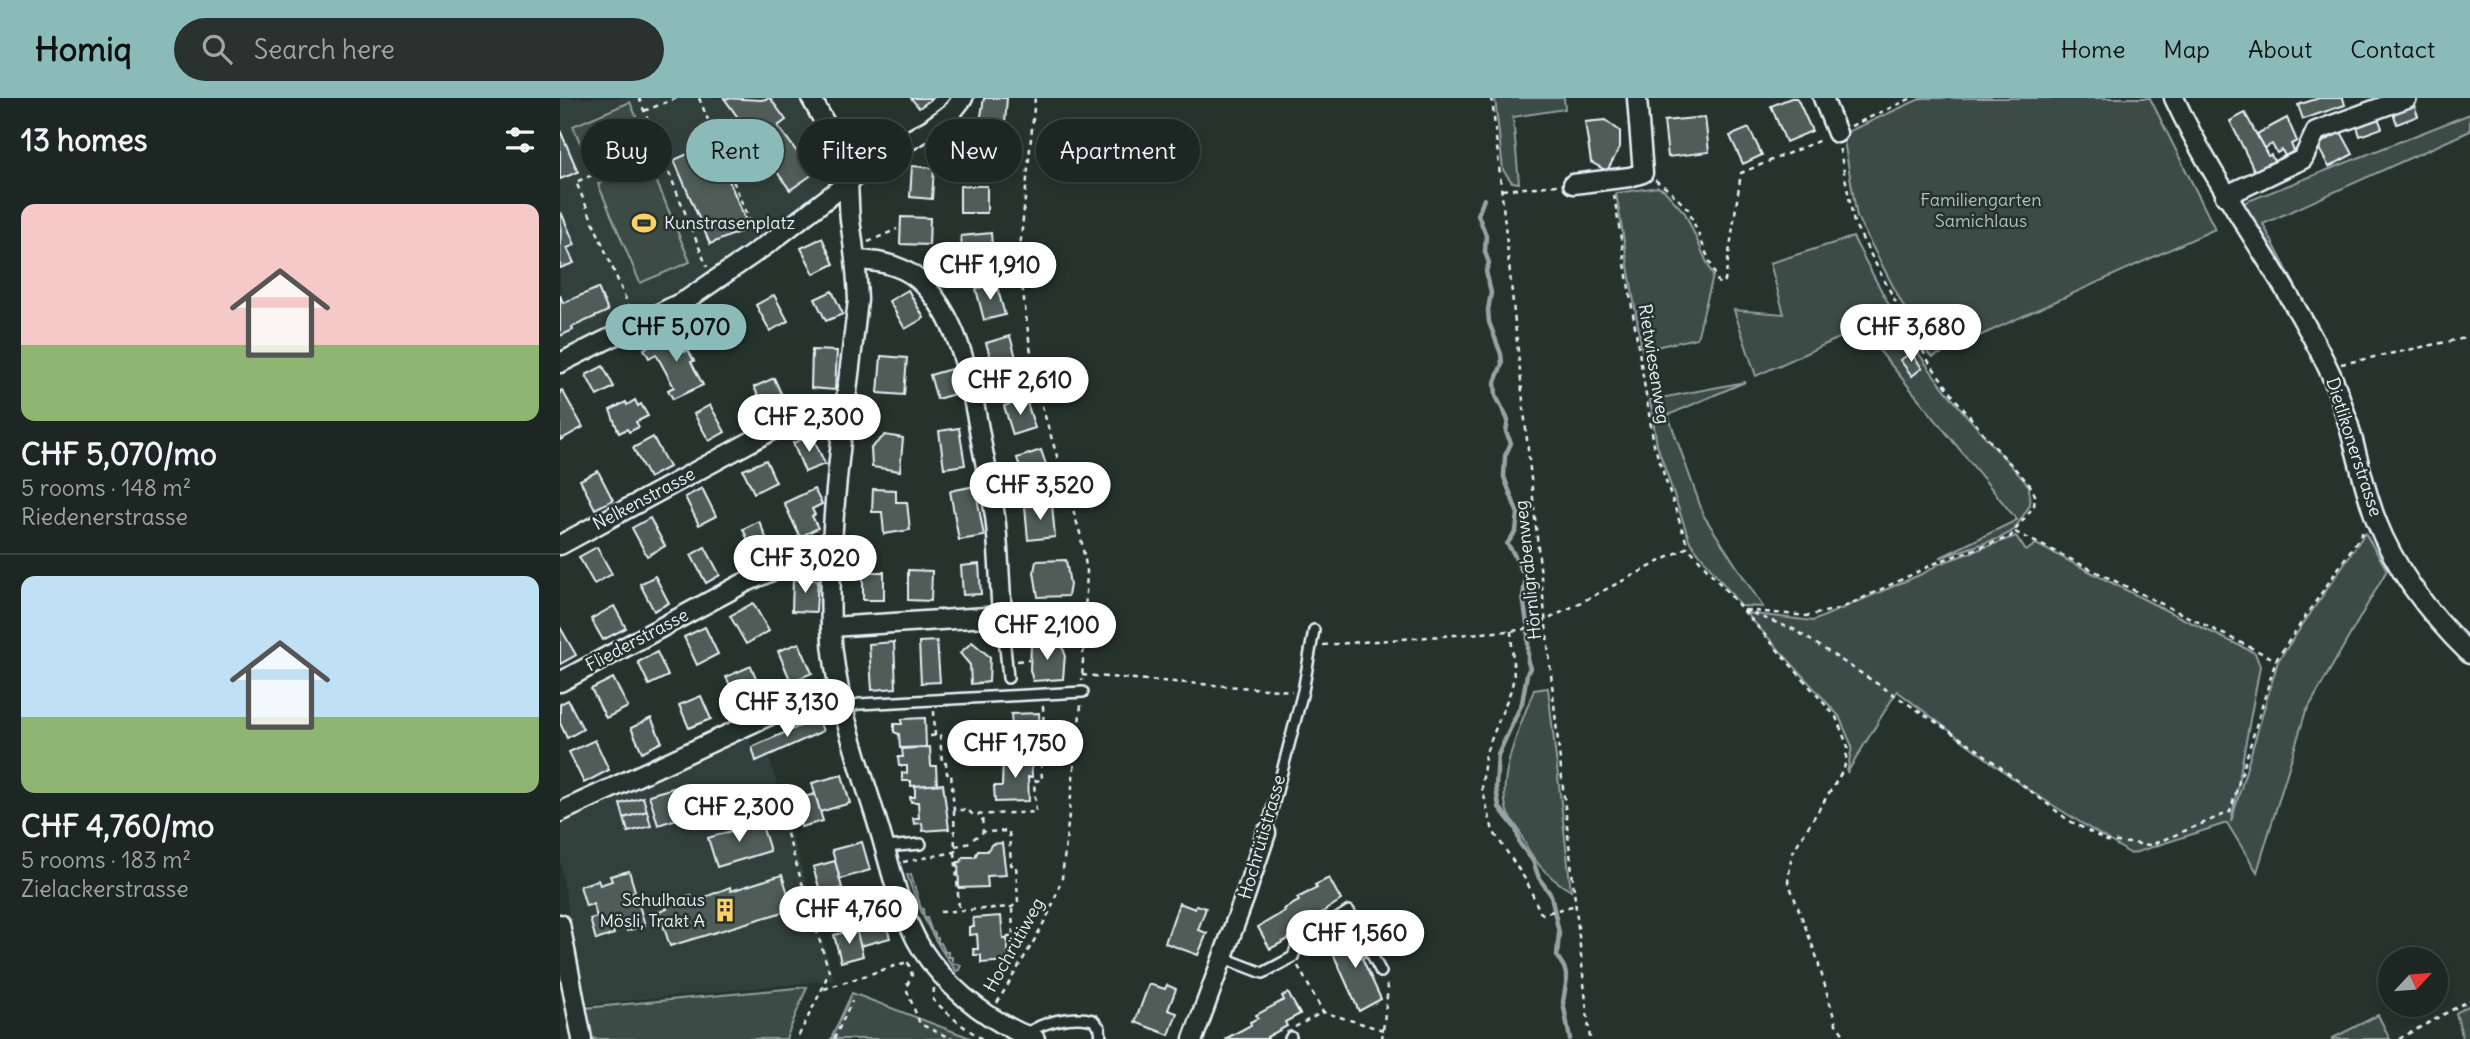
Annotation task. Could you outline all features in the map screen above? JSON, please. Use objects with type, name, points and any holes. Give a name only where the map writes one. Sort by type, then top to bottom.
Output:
[{"type":"street","points":[[811,98],[822,119]]},
{"type":"street","points":[[912,139],[952,112],[963,98]]},
{"type":"street","points":[[1573,184],[1643,173],[1637,98]]},
{"type":"street","points":[[1824,98],[1837,133]]},
{"type":"street","name":"Dietlikonerstrasse","points":[[2174,98],[2225,196],[2299,312],[2328,366],[2344,407],[2376,520],[2401,569],[2434,616],[2470,654]]},
{"type":"street","points":[[2225,196],[2303,159],[2316,131],[2407,98]]},
{"type":"street","points":[[560,363],[688,299],[781,235],[846,182]]},
{"type":"street","points":[[848,182],[857,260],[858,300],[831,553],[831,627],[837,688],[906,913],[929,960],[953,987],[989,1016],[1030,1037]]},
{"type":"street","points":[[831,627],[1002,616],[996,524],[972,391],[958,344],[938,301],[923,284],[904,270],[881,261],[857,260]]},
{"type":"street","name":"Nelkenstrasse","points":[[560,545],[776,428],[817,414],[845,411]]},
{"type":"street","name":"Fliederstrasse","points":[[560,682],[744,583],[797,560],[831,553]]},
{"type":"street","points":[[560,811],[807,698],[837,688]]},
{"type":"street","name":"Hochrütistrasse","points":[[1193,1039],[1266,832]]},
{"type":"street","points":[[560,924],[582,1039]]},
{"type":"lane","points":[[1002,616],[1008,678]]},
{"type":"lane","name":"Hochrütistrasse","points":[[1266,832],[1303,691],[1314,630]]},
{"type":"lane","points":[[843,708],[1083,692]]},
{"type":"lane","points":[[885,847],[921,844]]},
{"type":"lane","points":[[1224,957],[1263,973],[1293,957],[1297,945],[1349,911],[1381,972]]},
{"type":"lane","points":[[1030,1037],[1034,1027],[1077,1017],[1093,1020],[1100,1028],[1101,1039]]},
{"type":"path","points":[[639,98],[647,119]]},
{"type":"path","points":[[644,111],[677,98]]},
{"type":"path","points":[[699,98],[758,240]]},
{"type":"path","name":"Hochrütiweg","points":[[989,1016],[1035,940],[1051,909],[1062,878],[1083,692],[1087,571],[1080,533],[1042,406],[1030,347],[1023,292],[1020,249],[1035,98]]},
{"type":"path","name":"Hörnligrabenweg","points":[[1493,98],[1590,1039]]},
{"type":"path","points":[[1643,173],[1669,190],[1688,209],[1719,284],[1725,281],[1741,173],[1912,98]]},
{"type":"path","points":[[1741,609],[1807,616],[1842,608],[1940,561],[2003,541],[2015,532],[2034,506],[2035,495],[2030,485],[1993,446],[1929,362],[1854,223],[1837,133]]},
{"type":"path","points":[[581,180],[576,182],[633,315]]},
{"type":"path","name":"Rietwiesenweg","points":[[1611,180],[1654,445],[1688,547]]},
{"type":"path","points":[[672,181],[710,275]]},
{"type":"path","points":[[1502,190],[1573,184]]},
{"type":"path","points":[[870,242],[897,229]]},
{"type":"path","points":[[2328,366],[2470,337]]},
{"type":"path","points":[[1741,609],[1795,630],[1977,749],[2068,820],[2107,842],[2151,845],[2230,812],[2276,660],[2366,528],[2376,520]]},
{"type":"path","points":[[2015,532],[2276,660]]},
{"type":"path","points":[[1312,646],[1522,630],[1545,622],[1688,547],[1836,717],[1848,747],[1844,769],[1792,853],[1788,881],[1816,955],[1836,1024],[1847,1039]]},
{"type":"path","points":[[1511,631],[1514,677],[1485,755],[1482,788],[1485,801],[1493,831],[1527,882],[1540,912],[1543,914],[1576,905]]},
{"type":"path","points":[[1082,675],[1303,691]]},
{"type":"path","points":[[954,810],[968,810],[973,815],[1036,812],[1034,781],[1042,780],[1042,694]]},
{"type":"path","points":[[933,701],[932,736],[940,736],[942,763],[946,763],[947,774],[951,773],[959,909]]},
{"type":"path","points":[[982,815],[983,832]]},
{"type":"path","points":[[784,824],[829,971],[797,1039]]},
{"type":"path","points":[[940,912],[1012,907],[1018,902],[1016,865],[1011,865],[1009,831],[983,832],[966,844],[955,846]]},
{"type":"path","points":[[901,862],[955,852]]},
{"type":"path","points":[[1006,937],[1013,937],[1012,907]]},
{"type":"path","points":[[822,989],[908,962],[916,956]]},
{"type":"path","points":[[1293,957],[1323,1012],[1383,1030]]},
{"type":"path","points":[[908,962],[912,975],[906,988],[920,1024],[951,1039]]},
{"type":"path","points":[[1381,972],[1388,988],[1382,1039]]},
{"type":"path","points":[[936,982],[933,1000],[982,1039]]},
{"type":"path","points":[[2399,1039],[2470,1000]]},
{"type":"path","points":[[834,1039],[852,1001]]},
{"type":"path","points":[[1290,1038],[1293,1028],[1323,1012]]},
{"type":"shaded area","points":[[560,98],[799,98],[811,119],[798,119],[798,182],[827,182],[825,185],[789,215],[695,281],[560,351]]},
{"type":"shaded area","points":[[748,736],[756,760],[769,757],[834,980],[583,1005],[560,859],[560,824],[567,818]]},
{"type":"green space","points":[[1495,98],[1564,98],[1565,109],[1513,117],[1519,183],[1512,182],[1503,170]]},
{"type":"green space","name":"Familiengarten Samichlaus","points":[[1922,98],[2150,98],[2215,229],[1933,357],[1928,353],[1857,217],[1844,141],[1845,133]]},
{"type":"green space","points":[[630,102],[637,119],[590,119]]},
{"type":"green space","points":[[2470,114],[2470,131],[2263,224],[2298,291],[2238,205]]},
{"type":"green space","points":[[581,123],[581,145],[573,126]]},
{"type":"green space","name":"Kunstrasenplatz","points":[[657,182],[690,262],[640,283],[598,184]]},
{"type":"green space","points":[[1658,187],[1685,213],[1713,276],[1697,338],[1642,350],[1616,193]]},
{"type":"green space","points":[[1853,237],[1879,287],[1928,367],[1964,413],[2029,486],[2030,505],[2014,530],[2000,538],[1939,558],[2017,520],[1861,328],[1756,376],[1734,310],[1784,314],[1770,263]]},
{"type":"green space","points":[[1745,382],[1668,415],[1704,516],[1763,607],[1741,606],[1690,542],[1657,445],[1650,400]]},
{"type":"green space","points":[[2365,533],[2387,570],[2305,714],[2257,872],[2227,823],[2131,854],[2027,789],[1897,691],[1847,773],[1852,746],[1839,716],[1746,613],[1813,621],[1939,564],[2016,536],[2026,551],[2036,544],[2255,653],[2260,666],[2231,822],[2278,661]]},
{"type":"green space","points":[[1548,688],[1571,891],[1547,873],[1534,858],[1508,814],[1505,800],[1507,768],[1523,718],[1534,690]]},
{"type":"green space","points":[[911,874],[924,918],[907,875]]},
{"type":"green space","points":[[924,918],[927,918],[938,943],[948,952],[948,957],[952,957],[952,963],[961,965],[959,970],[956,971],[940,948]]},
{"type":"green space","points":[[807,987],[786,1039],[591,1039],[585,1008]]},
{"type":"green space","points":[[852,993],[973,1039],[831,1039]]},
{"type":"green space","points":[[2470,1005],[2470,1039],[2463,1039],[2456,1013]]},
{"type":"green space","points":[[2378,1015],[2390,1039],[2331,1039]]},
{"type":"building","points":[[724,98],[770,98],[786,120],[784,122],[784,119],[739,119]]},
{"type":"building","points":[[911,98],[933,98],[919,108]]},
{"type":"building","points":[[984,98],[1007,98],[1005,119],[980,119]]},
{"type":"building","points":[[1797,98],[1812,131],[1786,142],[1771,106]]},
{"type":"building","points":[[2319,98],[2343,98],[2345,105],[2303,119],[2298,105]]},
{"type":"building","points":[[2413,102],[2418,116],[2397,124],[2392,110]]},
{"type":"building","points":[[2245,113],[2268,156],[2271,155],[2275,163],[2256,174],[2230,121]]},
{"type":"building","points":[[2377,115],[2382,128],[2360,136],[2356,123]]},
{"type":"building","points":[[1705,117],[1709,152],[1668,157],[1664,121]]},
{"type":"building","points":[[2287,118],[2297,141],[2291,144],[2294,151],[2285,156],[2282,150],[2277,153],[2272,144],[2265,148],[2257,134]]},
{"type":"building","points":[[1605,120],[1620,131],[1620,147],[1607,171],[1591,162],[1585,122]]},
{"type":"building","points":[[1749,128],[1762,155],[1743,164],[1730,136]]},
{"type":"building","points":[[560,130],[578,172],[560,179]]},
{"type":"building","points":[[2341,132],[2353,154],[2329,167],[2317,145]]},
{"type":"building","points":[[784,134],[798,153],[798,182],[802,182],[790,190],[784,182]]},
{"type":"building","points":[[686,155],[686,182],[730,182],[749,228],[710,244],[674,160]]},
{"type":"building","points":[[912,166],[926,167],[926,182],[933,182],[932,199],[910,197]]},
{"type":"building","points":[[960,186],[987,186],[987,213],[960,213]]},
{"type":"building","points":[[561,212],[575,245],[567,248],[574,263],[560,268]]},
{"type":"building","points":[[901,217],[930,218],[929,245],[900,244]]},
{"type":"building","points":[[991,233],[993,258],[982,259],[983,266],[964,268],[961,236]]},
{"type":"building","points":[[822,238],[834,264],[814,274],[801,248]]},
{"type":"building","points":[[996,283],[1005,315],[984,320],[976,289]]},
{"type":"building","points":[[598,288],[608,311],[572,327],[573,330],[560,336],[560,295],[563,303]]},
{"type":"building","points":[[908,290],[924,318],[905,329],[889,301]]},
{"type":"building","points":[[832,291],[843,314],[826,321],[815,299]]},
{"type":"building","points":[[774,295],[788,321],[770,331],[756,305]]},
{"type":"building","points":[[719,307],[728,326],[700,341],[690,321]]},
{"type":"building","points":[[673,330],[685,352],[688,350],[694,361],[691,362],[703,385],[673,399],[668,390],[674,387],[656,354],[649,358],[644,349]]},
{"type":"building","points":[[1010,336],[1020,372],[997,379],[986,343]]},
{"type":"building","points":[[812,350],[837,351],[835,390],[811,388]]},
{"type":"building","points":[[1911,353],[1922,368],[1912,376],[1900,360]]},
{"type":"building","points":[[881,356],[907,358],[904,395],[878,393]]},
{"type":"building","points":[[603,366],[614,387],[597,396],[586,375]]},
{"type":"building","points":[[951,369],[958,393],[937,399],[930,375]]},
{"type":"building","points":[[774,378],[786,404],[767,414],[754,387]]},
{"type":"building","points":[[562,390],[583,427],[560,440],[560,391]]},
{"type":"building","points":[[1026,399],[1035,428],[1013,435],[1004,406]]},
{"type":"building","points":[[635,400],[638,406],[641,404],[648,416],[636,422],[639,427],[619,433],[610,410]]},
{"type":"building","points":[[710,405],[725,432],[709,441],[694,414]]},
{"type":"building","points":[[959,428],[965,465],[944,468],[939,431]]},
{"type":"building","points":[[812,435],[825,464],[805,472],[793,443]]},
{"type":"building","points":[[885,435],[903,438],[900,471],[872,467],[871,448]]},
{"type":"building","points":[[653,437],[669,467],[649,478],[633,448]]},
{"type":"building","points":[[1041,450],[1051,479],[1026,487],[1017,458]]},
{"type":"building","points":[[766,460],[776,482],[754,493],[743,470]]},
{"type":"building","points":[[598,471],[613,500],[595,509],[580,480]]},
{"type":"building","points":[[975,486],[984,536],[959,540],[950,491]]},
{"type":"building","points":[[702,488],[716,516],[699,525],[685,497]]},
{"type":"building","points":[[814,489],[822,504],[812,509],[815,515],[812,516],[818,528],[800,537],[784,503]]},
{"type":"building","points":[[873,489],[896,490],[896,502],[907,502],[910,530],[884,534],[882,512],[872,512]]},
{"type":"building","points":[[1052,504],[1055,537],[1028,540],[1025,506]]},
{"type":"building","points":[[650,518],[665,546],[647,556],[632,528]]},
{"type":"building","points":[[759,521],[771,549],[755,556],[743,529]]},
{"type":"building","points":[[597,547],[612,574],[594,584],[579,557]]},
{"type":"building","points":[[705,547],[720,575],[706,583],[691,555]]},
{"type":"building","points":[[1066,560],[1070,585],[1068,596],[1038,597],[1034,572],[1036,561]]},
{"type":"building","points":[[979,564],[981,594],[963,595],[961,566]]},
{"type":"building","points":[[908,570],[932,571],[931,601],[908,600]]},
{"type":"building","points":[[863,572],[884,572],[884,600],[863,600]]},
{"type":"building","points":[[655,576],[669,603],[654,611],[640,584]]},
{"type":"building","points":[[793,579],[818,580],[816,612],[792,611]]},
{"type":"building","points":[[753,603],[769,631],[746,644],[730,616]]},
{"type":"building","points":[[614,606],[626,628],[603,640],[591,619]]},
{"type":"building","points":[[560,627],[576,655],[560,664]]},
{"type":"building","points":[[705,627],[718,654],[697,665],[684,637]]},
{"type":"building","points":[[937,641],[940,682],[921,683],[919,642]]},
{"type":"building","points":[[894,642],[896,688],[872,690],[869,644]]},
{"type":"building","points":[[972,642],[990,657],[989,682],[971,684],[970,665],[960,653]]},
{"type":"building","points":[[799,643],[812,673],[791,682],[778,651]]},
{"type":"building","points":[[1061,643],[1065,654],[1063,679],[1033,681],[1030,670],[1031,645]]},
{"type":"building","points":[[657,652],[668,676],[649,685],[638,662]]},
{"type":"building","points":[[751,666],[758,683],[734,693],[726,677]]},
{"type":"building","points":[[613,678],[628,707],[606,718],[591,689]]},
{"type":"building","points":[[758,683],[765,698],[741,709],[734,693]]},
{"type":"building","points":[[701,696],[711,719],[689,728],[679,705]]},
{"type":"building","points":[[568,700],[583,729],[567,738],[560,723],[560,704]]},
{"type":"building","points":[[1039,713],[1040,732],[1035,733],[1036,756],[1002,758],[1001,741],[1008,740],[1008,727],[1012,727],[1011,714]]},
{"type":"building","points":[[651,718],[662,742],[642,752],[631,728]]},
{"type":"building","points":[[818,718],[823,731],[756,761],[752,747]]},
{"type":"building","points":[[925,718],[926,747],[900,748],[899,734],[894,732],[894,724],[902,724],[902,719]]},
{"type":"building","points":[[595,740],[609,770],[584,783],[569,752]]},
{"type":"building","points":[[930,747],[931,766],[936,766],[937,785],[911,786],[911,781],[902,781],[902,773],[907,773],[907,766],[899,766],[898,757],[903,757],[902,749]]},
{"type":"building","points":[[1031,757],[1029,801],[995,802],[994,786],[1002,786],[1003,758]]},
{"type":"building","points":[[842,775],[850,803],[820,812],[812,783]]},
{"type":"building","points":[[943,784],[949,829],[923,831],[922,823],[914,824],[913,818],[919,818],[918,802],[911,802],[910,797],[915,797],[915,786]]},
{"type":"building","points":[[680,786],[689,815],[658,825],[649,795]]},
{"type":"building","points":[[815,794],[823,821],[801,827],[793,800]]},
{"type":"building","points":[[643,797],[647,811],[624,818],[620,804]]},
{"type":"building","points":[[647,811],[651,826],[628,832],[624,818]]},
{"type":"building","points":[[761,822],[770,851],[717,867],[708,838]]},
{"type":"building","points":[[862,842],[870,870],[840,879],[832,850]]},
{"type":"building","points":[[1002,843],[1006,875],[987,876],[988,887],[959,888],[958,862],[961,862],[963,857],[975,857],[978,851],[987,851],[992,844]]},
{"type":"building","points":[[835,861],[842,888],[821,894],[813,867]]},
{"type":"building","points":[[629,871],[635,891],[632,893],[645,925],[627,931],[625,926],[613,930],[614,934],[596,940],[590,919],[597,917],[593,904],[586,906],[580,886],[598,880],[600,885],[612,881],[610,876]]},
{"type":"building","name":"Schulhaus Mösli, Trakt A","points":[[782,875],[793,909],[670,946],[659,912],[667,909],[664,903],[691,895],[693,902],[730,887],[731,891]]},
{"type":"building","points":[[1329,878],[1341,900],[1309,921],[1311,924],[1270,949],[1258,927],[1299,901],[1297,898],[1317,888],[1315,885]]},
{"type":"building","points":[[1179,903],[1195,909],[1196,905],[1206,908],[1198,930],[1207,933],[1198,955],[1165,943]]},
{"type":"building","points":[[882,910],[890,938],[860,946],[852,918]]},
{"type":"building","points":[[1001,916],[1009,961],[981,963],[981,955],[974,955],[973,949],[978,949],[977,934],[969,935],[969,927],[974,927],[973,918]]},
{"type":"building","points":[[856,929],[863,956],[841,962],[834,935]]},
{"type":"building","points":[[1350,929],[1365,957],[1362,958],[1381,999],[1359,1011],[1331,949],[1334,948],[1330,941]]},
{"type":"building","points":[[1149,984],[1165,989],[1167,985],[1176,989],[1168,1010],[1177,1013],[1169,1035],[1135,1022]]},
{"type":"building","points":[[1288,993],[1300,1014],[1285,1022],[1287,1026],[1267,1037],[1268,1039],[1225,1039],[1251,1025],[1250,1022],[1258,1018],[1256,1015],[1284,1000],[1282,996]]},
{"type":"waterway","points":[[1484,199],[1478,215],[1486,235],[1485,252],[1489,263],[1486,271],[1491,293],[1489,322],[1502,364],[1495,382],[1496,396],[1508,420],[1506,432],[1511,443],[1505,456],[1504,477],[1518,514],[1516,531],[1507,544],[1526,576],[1523,597],[1527,623]]},
{"type":"waterway","points":[[1528,633],[1530,668],[1522,703],[1498,755],[1496,787],[1499,807],[1516,829],[1520,844],[1533,861],[1539,878],[1551,895],[1559,933],[1557,956],[1567,978],[1563,1002],[1570,1039]]},
{"type":"place","name":"Kunstrasenplatz","points":[[644,223]]},
{"type":"place","name":"Schulhaus Mösli, Trakt A","points":[[725,910]]}]
